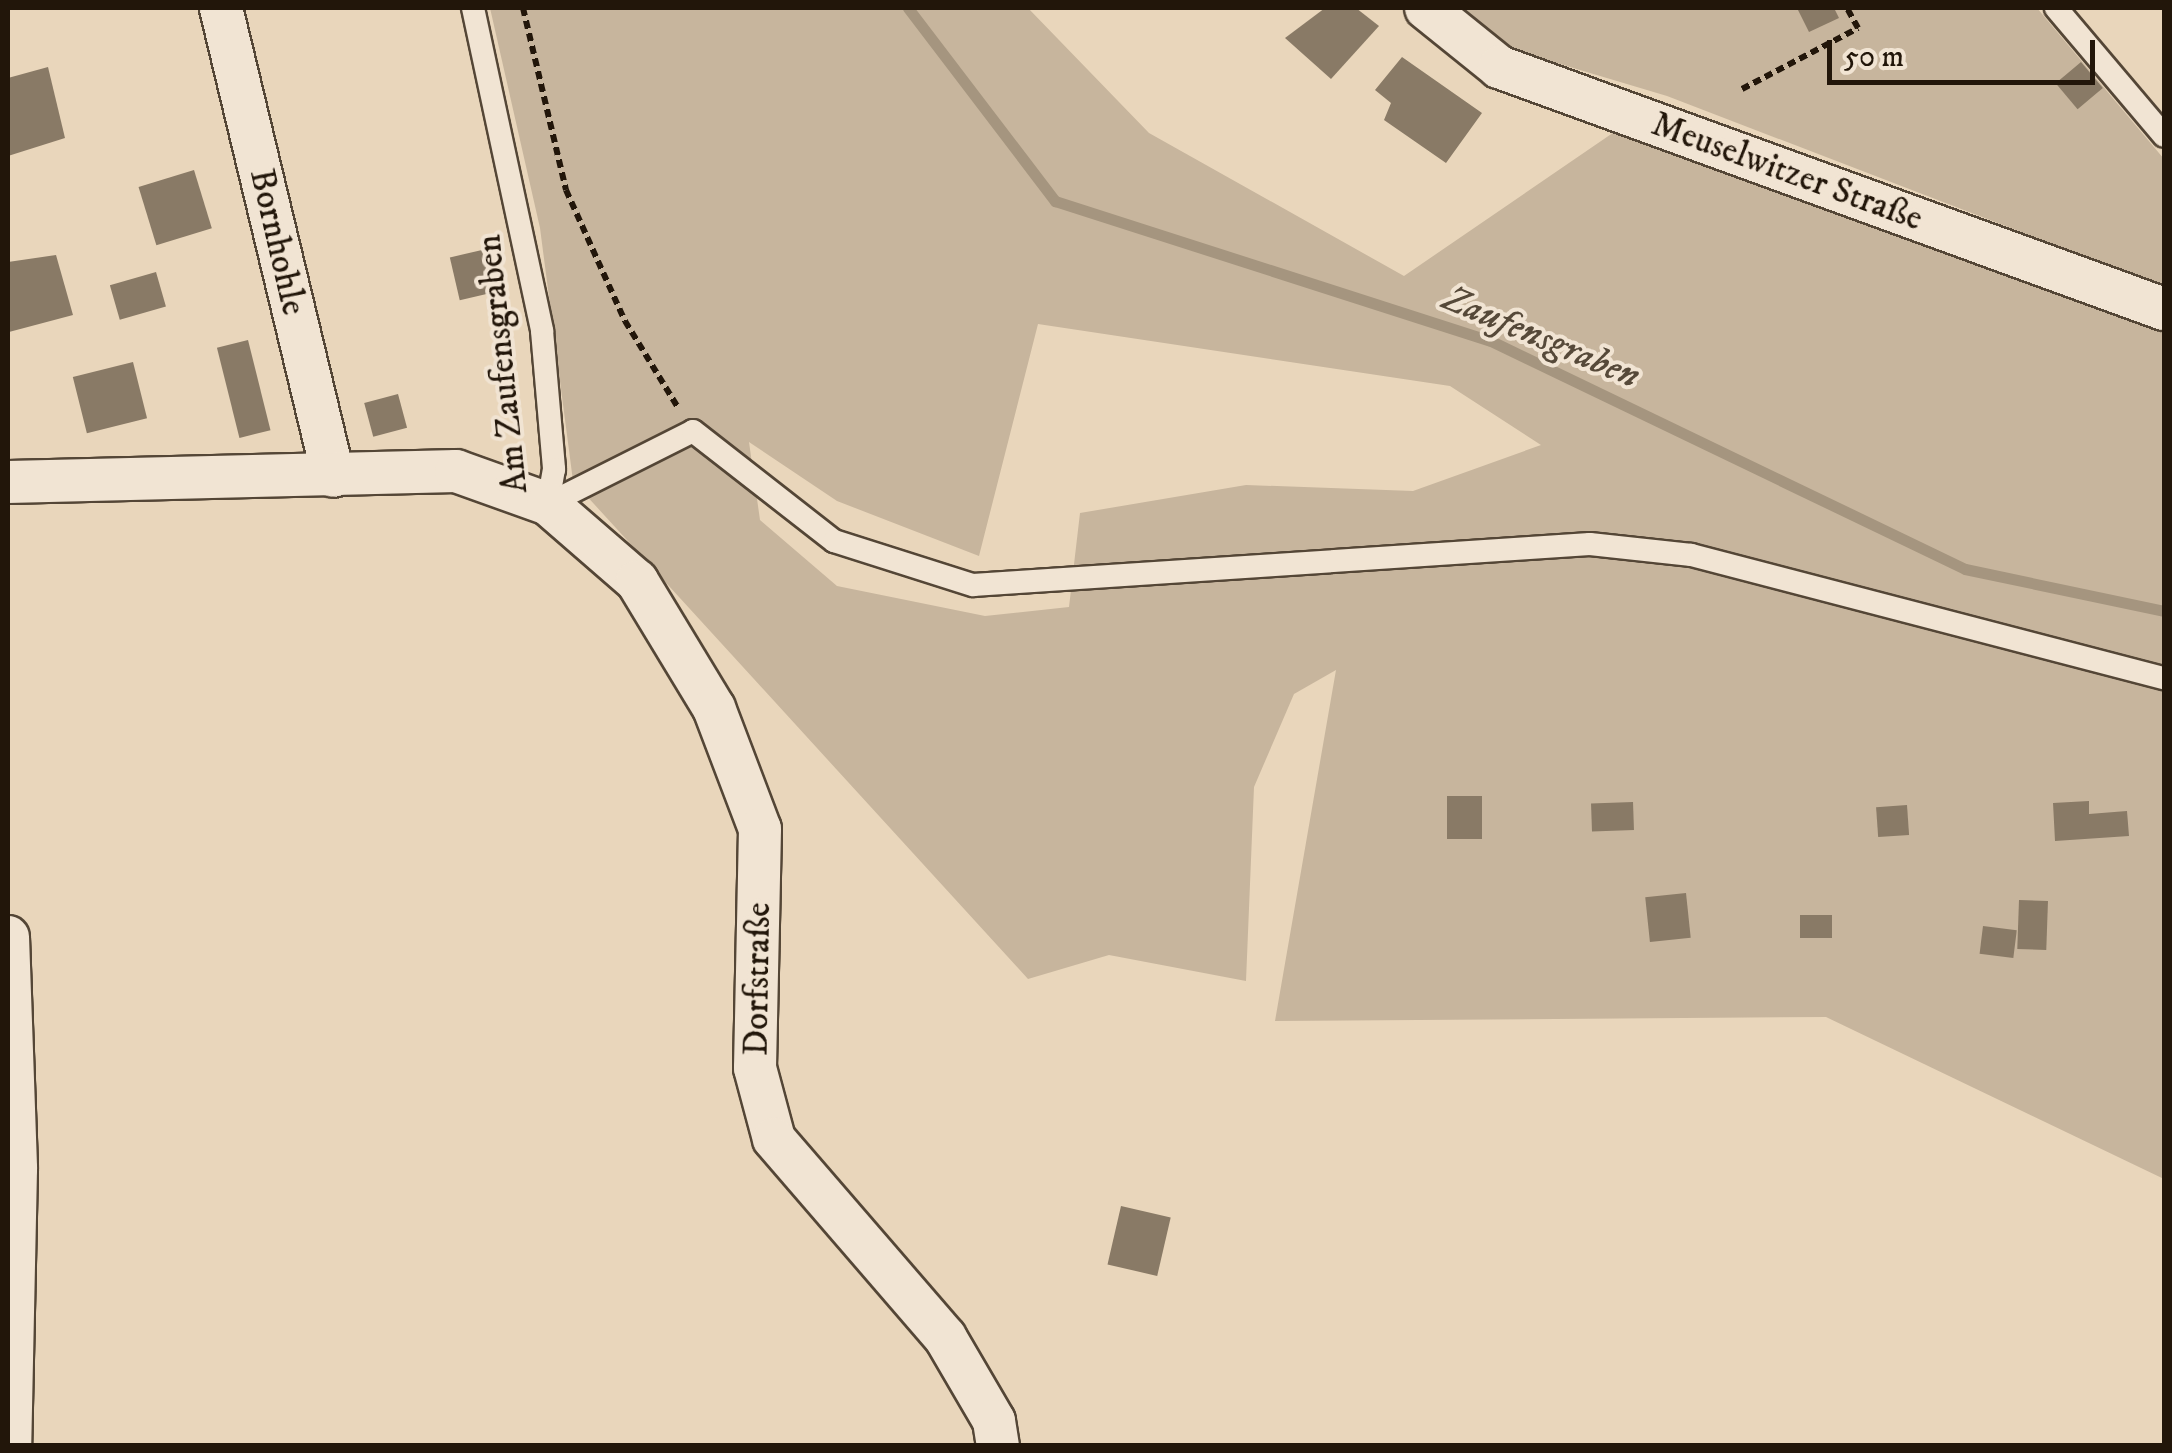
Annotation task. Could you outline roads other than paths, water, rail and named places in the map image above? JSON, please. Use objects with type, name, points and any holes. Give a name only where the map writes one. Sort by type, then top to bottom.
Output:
[{"type":"street","name":"Bornhohle","points":[[221,8],[333,476]]},
{"type":"street","name":"Meuselwitzer Straße","points":[[1426,8],[1499,67],[2164,309]]},
{"type":"street","points":[[8,482],[456,471],[548,504]]},
{"type":"street","name":"Dorfstraße","points":[[548,504],[636,581],[714,708],[760,829],[755,1068],[774,1139],[945,1337],[994,1421],[998,1446]]},
{"type":"street","points":[[8,937],[16,1169],[10,1446]]},
{"type":"lane","name":"Am Zaufensgraben","points":[[473,8],[542,331],[554,469],[548,504]]},
{"type":"lane","points":[[2056,8],[2164,136]]},
{"type":"lane","name":"Am Zaufensgraben","points":[[548,504],[693,431],[834,540],[974,585],[1590,544],[1692,556],[2164,678]]},
{"type":"waterway","name":"Zaufensgraben","points":[[908,8],[1055,201],[1489,340],[1965,569],[2164,611]]}]
